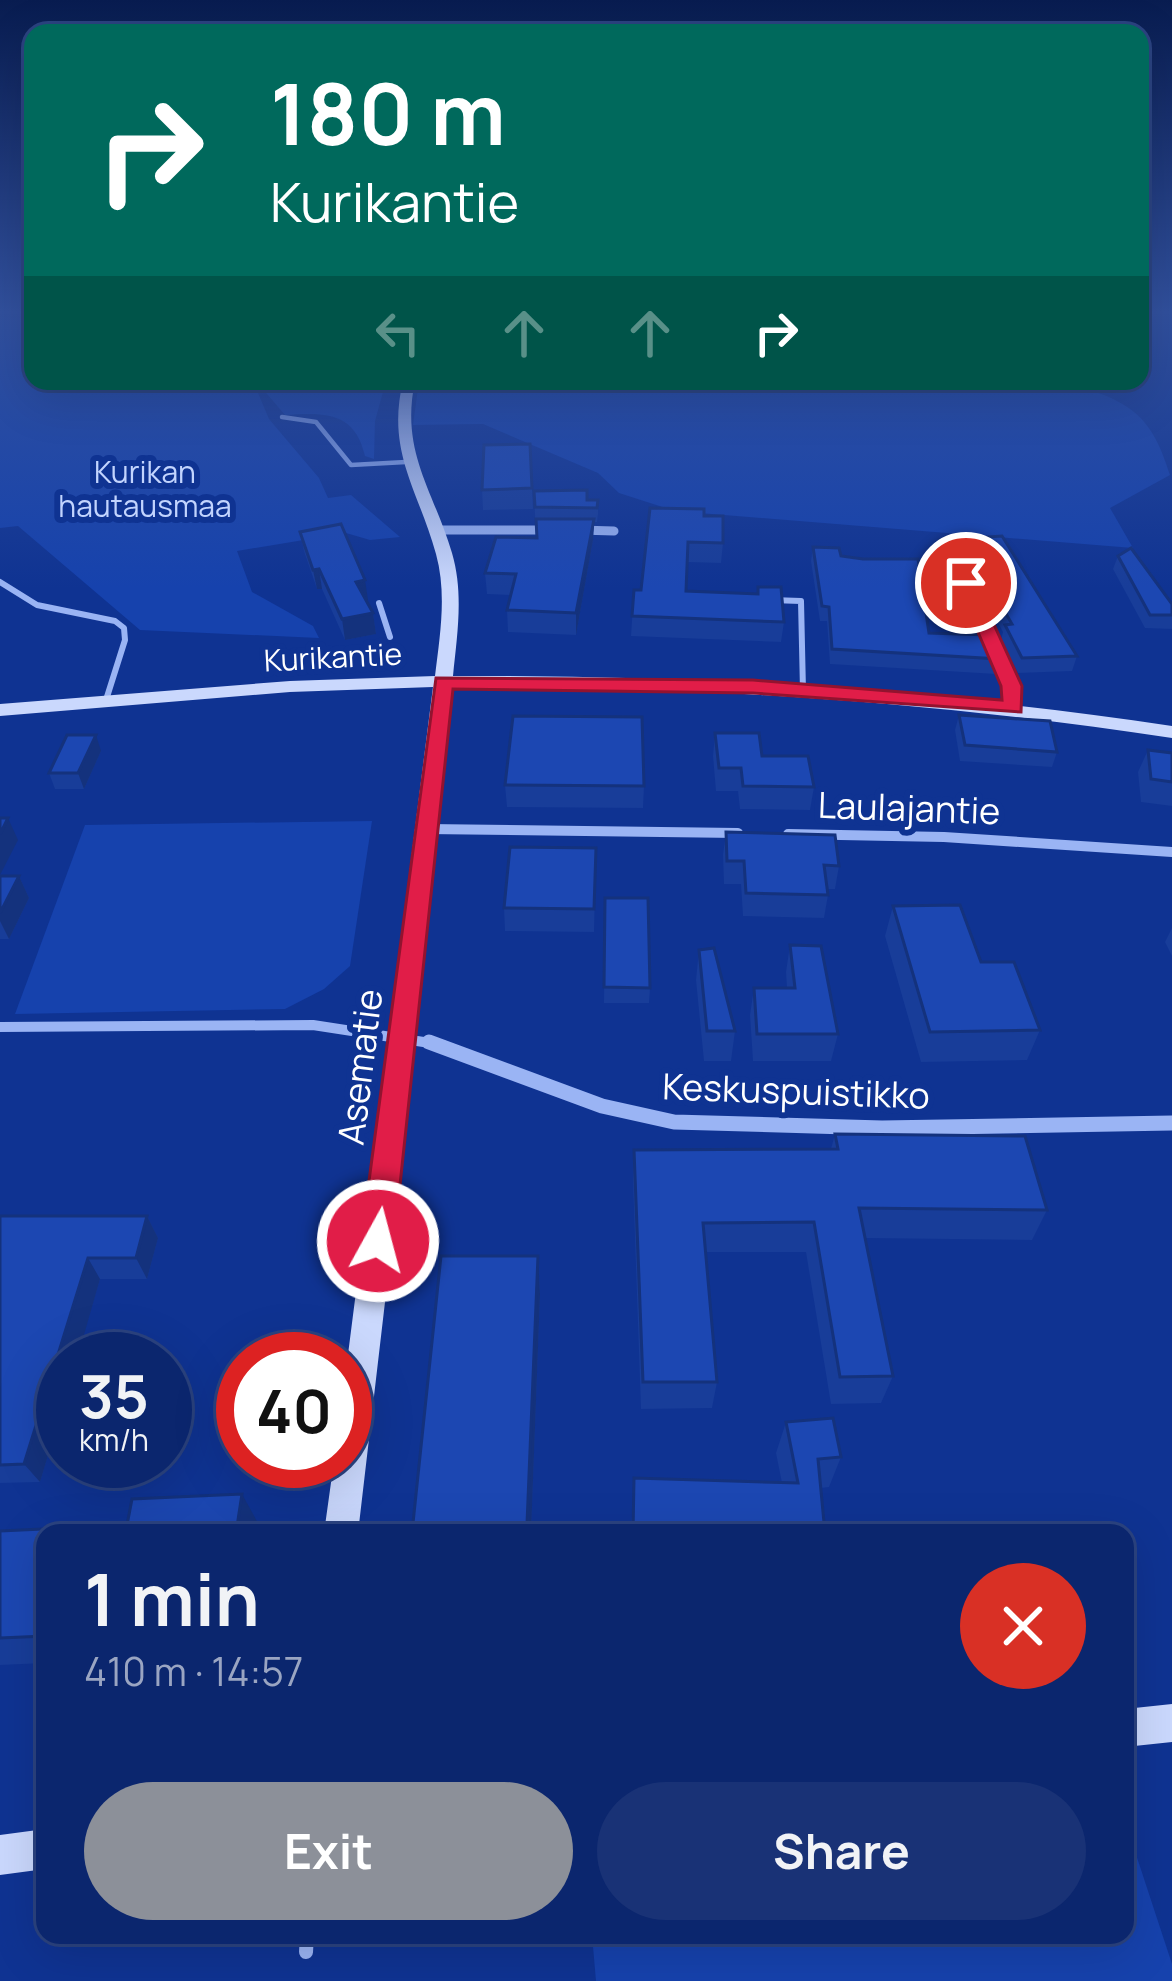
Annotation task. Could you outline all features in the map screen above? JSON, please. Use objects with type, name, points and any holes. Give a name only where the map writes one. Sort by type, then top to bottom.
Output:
[{"type":"main road","points":[[405,403],[406,462]]},
{"type":"main road","name":"Asematie","points":[[342,1524],[404,1037],[451,610],[449,575],[406,462]]},
{"type":"main road","name":"Kurikantie","points":[[0,710],[443,682],[676,684],[1013,707],[1172,731]]},
{"type":"main road","points":[[1134,1727],[1172,1723]]},
{"type":"main road","points":[[0,1855],[36,1850]]},
{"type":"street","points":[[434,530],[614,531]]},
{"type":"street","points":[[966,583],[1012,686],[1013,707]]},
{"type":"street","points":[[427,829],[762,834]]},
{"type":"street","name":"Laulajantie","points":[[784,834],[944,837],[1172,851]]},
{"type":"street","name":"Keskuspuistikko","points":[[0,1027],[313,1025],[404,1037],[447,1046],[602,1106],[674,1122],[882,1128],[1172,1123]]},
{"type":"lane","points":[[282,417],[316,422],[351,465],[406,462]]},
{"type":"lane","points":[[0,583],[37,605],[115,621],[124,628],[125,640],[106,700]]},
{"type":"lane","points":[[760,599],[801,601],[803,691]]},
{"type":"lane","points":[[380,603],[390,637]]},
{"type":"green space","name":"Kurikan hautausmaa","points":[[0,403],[262,403],[269,419],[319,478],[328,498],[351,495],[400,537],[370,540],[346,533],[237,551],[252,592],[313,626],[319,638],[140,630],[18,526],[0,528]]},
{"type":"green space","points":[[275,403],[380,403],[374,459],[365,456],[354,431],[337,418],[285,415]]},
{"type":"green space","points":[[416,403],[1121,403],[1154,435],[1170,475],[1110,508],[1133,548],[675,511],[619,493],[598,473],[483,424],[413,425]]},
{"type":"green space","points":[[372,821],[350,966],[324,989],[285,1009],[15,1014],[85,825]]},
{"type":"green space","points":[[1134,1848],[1172,1964],[1172,1981],[596,1981],[593,1944],[1134,1944]]},
{"type":"building","points":[[530,444],[532,488],[482,490],[484,445]]},
{"type":"building","points":[[587,490],[587,500],[598,500],[597,508],[535,507],[534,491]]},
{"type":"building","points":[[650,508],[704,509],[704,516],[723,516],[723,543],[688,542],[686,591],[758,594],[758,587],[781,587],[784,622],[632,616],[634,590],[641,590]]},
{"type":"building","points":[[536,519],[594,519],[576,613],[507,610],[516,574],[485,573],[496,537],[537,538]]},
{"type":"building","points":[[341,524],[365,580],[356,582],[373,613],[342,619],[319,569],[313,570],[300,532]]},
{"type":"building","points":[[1002,536],[1077,656],[1022,658],[1005,625],[1012,624],[977,564],[965,561],[961,572],[940,540]]},
{"type":"building","points":[[813,547],[839,548],[841,556],[863,559],[918,559],[929,633],[989,635],[1000,659],[832,649],[829,607],[822,606]]},
{"type":"building","points":[[1131,548],[1172,604],[1172,615],[1150,615],[1118,556]]},
{"type":"building","points":[[959,715],[1050,721],[1057,752],[965,745]]},
{"type":"building","points":[[513,716],[642,717],[644,786],[505,785]]},
{"type":"building","points":[[715,733],[759,733],[762,756],[808,756],[814,787],[743,786],[741,768],[719,768]]},
{"type":"building","points":[[67,735],[96,735],[78,773],[49,773]]},
{"type":"building","points":[[1148,750],[1172,753],[1172,782],[1151,779]]},
{"type":"building","points":[[726,832],[835,835],[839,866],[824,865],[828,895],[746,893],[744,861],[727,861]]},
{"type":"building","points":[[510,847],[596,848],[594,909],[504,908]]},
{"type":"building","points":[[0,876],[19,876],[0,913]]},
{"type":"building","points":[[605,898],[648,898],[650,988],[604,987]]},
{"type":"building","points":[[960,905],[981,962],[1014,962],[1040,1030],[930,1032],[893,906]]},
{"type":"building","points":[[790,945],[821,946],[838,1034],[757,1034],[754,988],[795,988]]},
{"type":"building","points":[[714,948],[735,1031],[707,1031],[699,950]]},
{"type":"building","points":[[835,1134],[1025,1136],[1047,1210],[859,1208],[893,1376],[840,1377],[814,1222],[703,1223],[717,1382],[643,1382],[634,1150],[838,1149]]},
{"type":"building","points":[[0,1216],[147,1216],[136,1258],[88,1258],[65,1332],[36,1332],[36,1425],[24,1464],[0,1465]]},
{"type":"building","points":[[441,1256],[538,1256],[527,1524],[413,1523]]},
{"type":"building","points":[[833,1418],[841,1457],[818,1459],[824,1524],[633,1524],[634,1478],[798,1483],[786,1422]]},
{"type":"building","points":[[242,1494],[237,1524],[127,1524],[132,1499]]},
{"type":"building","points":[[36,1529],[36,1636],[0,1638],[0,1531]]},
{"type":"route","points":[[378,1241],[443,682],[753,687],[1013,707],[1012,686],[966,583]]}]
